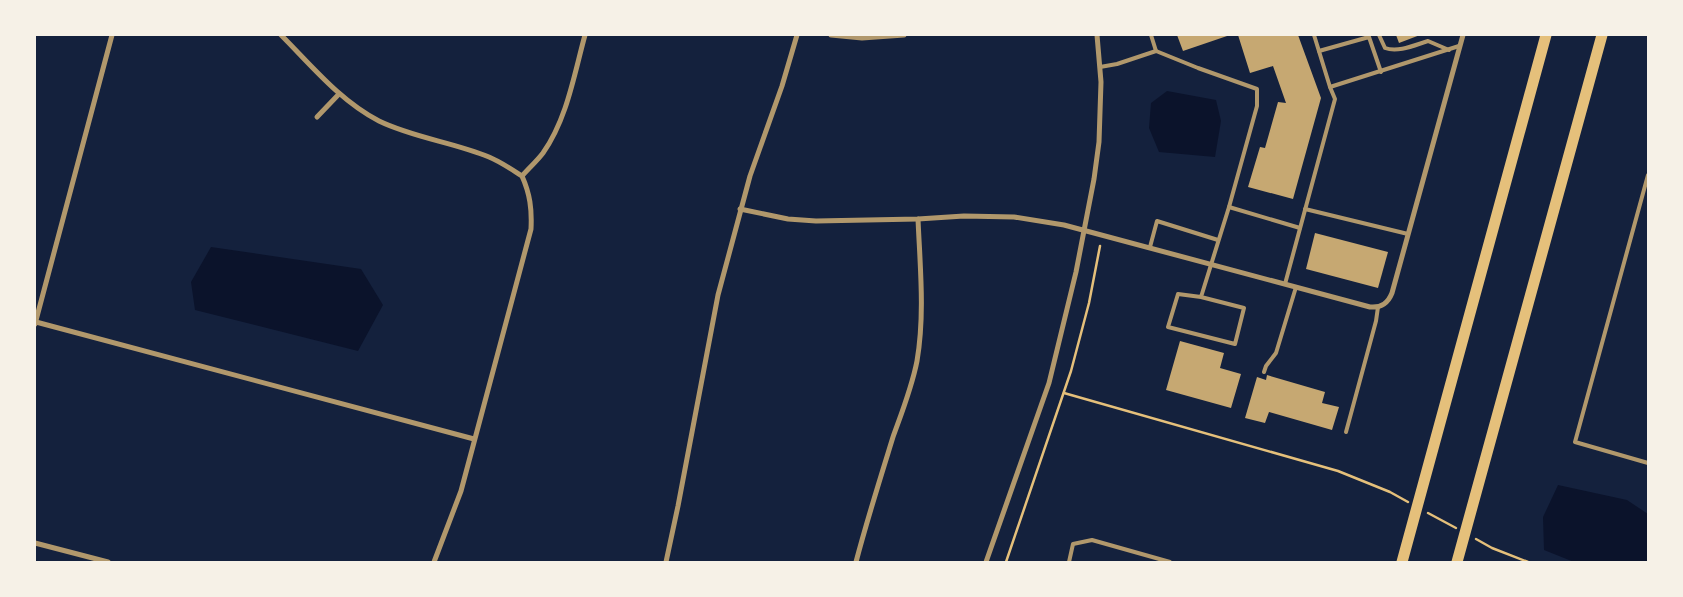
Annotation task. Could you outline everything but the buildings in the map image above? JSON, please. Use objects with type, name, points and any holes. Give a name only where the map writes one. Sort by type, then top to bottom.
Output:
[{"type":"highway","points":[[1402,562],[1546,35]]},
{"type":"highway","points":[[1457,562],[1602,35]]},
{"type":"street","points":[[112,35],[35,323],[474,439]]},
{"type":"street","points":[[281,35],[339,94],[360,110],[378,120],[412,134],[488,156],[522,176],[528,191],[532,210],[531,229],[461,491],[434,562]]},
{"type":"street","points":[[522,176],[542,153],[554,135],[568,97],[585,35]]},
{"type":"street","points":[[666,562],[718,295],[750,176],[792,55],[797,35]]},
{"type":"street","points":[[830,35],[862,38],[904,35]]},
{"type":"street","points":[[1093,35],[1097,43]]},
{"type":"street","points":[[986,562],[1049,383],[1085,230],[1098,142],[1100,67],[1097,35]]},
{"type":"street","points":[[740,209],[788,219],[816,221],[918,220],[964,216],[1014,217],[1085,230],[1378,308],[1389,301],[1392,293],[1463,35]]},
{"type":"street","points":[[317,117],[339,94]]},
{"type":"street","points":[[856,562],[916,362],[921,322],[918,220]]},
{"type":"street","points":[[35,543],[108,562]]},
{"type":"lane","points":[[1151,35],[1156,51]]},
{"type":"lane","points":[[1286,284],[1335,99],[1314,35]]},
{"type":"lane","points":[[1379,35],[1385,48],[1391,50],[1407,48],[1428,41],[1449,50]]},
{"type":"lane","points":[[1319,51],[1369,37],[1382,72]]},
{"type":"lane","points":[[1330,87],[1460,46]]},
{"type":"lane","points":[[1100,67],[1117,64],[1156,51],[1198,68],[1257,88],[1256,106],[1229,207],[1201,297]]},
{"type":"lane","points":[[1648,175],[1575,442],[1648,463]]},
{"type":"lane","points":[[1229,207],[1300,228]]},
{"type":"lane","points":[[1305,209],[1408,234]]},
{"type":"lane","points":[[1150,247],[1157,222],[1218,240]]},
{"type":"lane","points":[[1264,372],[1266,366],[1276,353],[1296,286]]},
{"type":"lane","points":[[1178,294],[1201,297],[1244,308],[1235,344],[1168,327],[1178,294]]},
{"type":"lane","points":[[1346,432],[1378,308]]},
{"type":"lane","points":[[1069,562],[1073,544],[1092,540],[1170,562]]},
{"type":"path","points":[[1006,562],[1064,393],[1089,303],[1100,246]]},
{"type":"path","points":[[1064,393],[1338,471],[1390,492],[1416,506]]},
{"type":"path","points":[[1424,511],[1459,529]]},
{"type":"path","points":[[1476,539],[1492,548],[1528,562]]},
{"type":"water","points":[[1167,91],[1216,100],[1221,121],[1215,157],[1159,152],[1149,128],[1151,103]]},
{"type":"water","points":[[211,247],[361,269],[383,305],[358,351],[195,310],[191,282]]},
{"type":"water","points":[[1558,485],[1627,500],[1648,514],[1648,562],[1574,562],[1544,550],[1543,517]]}]
